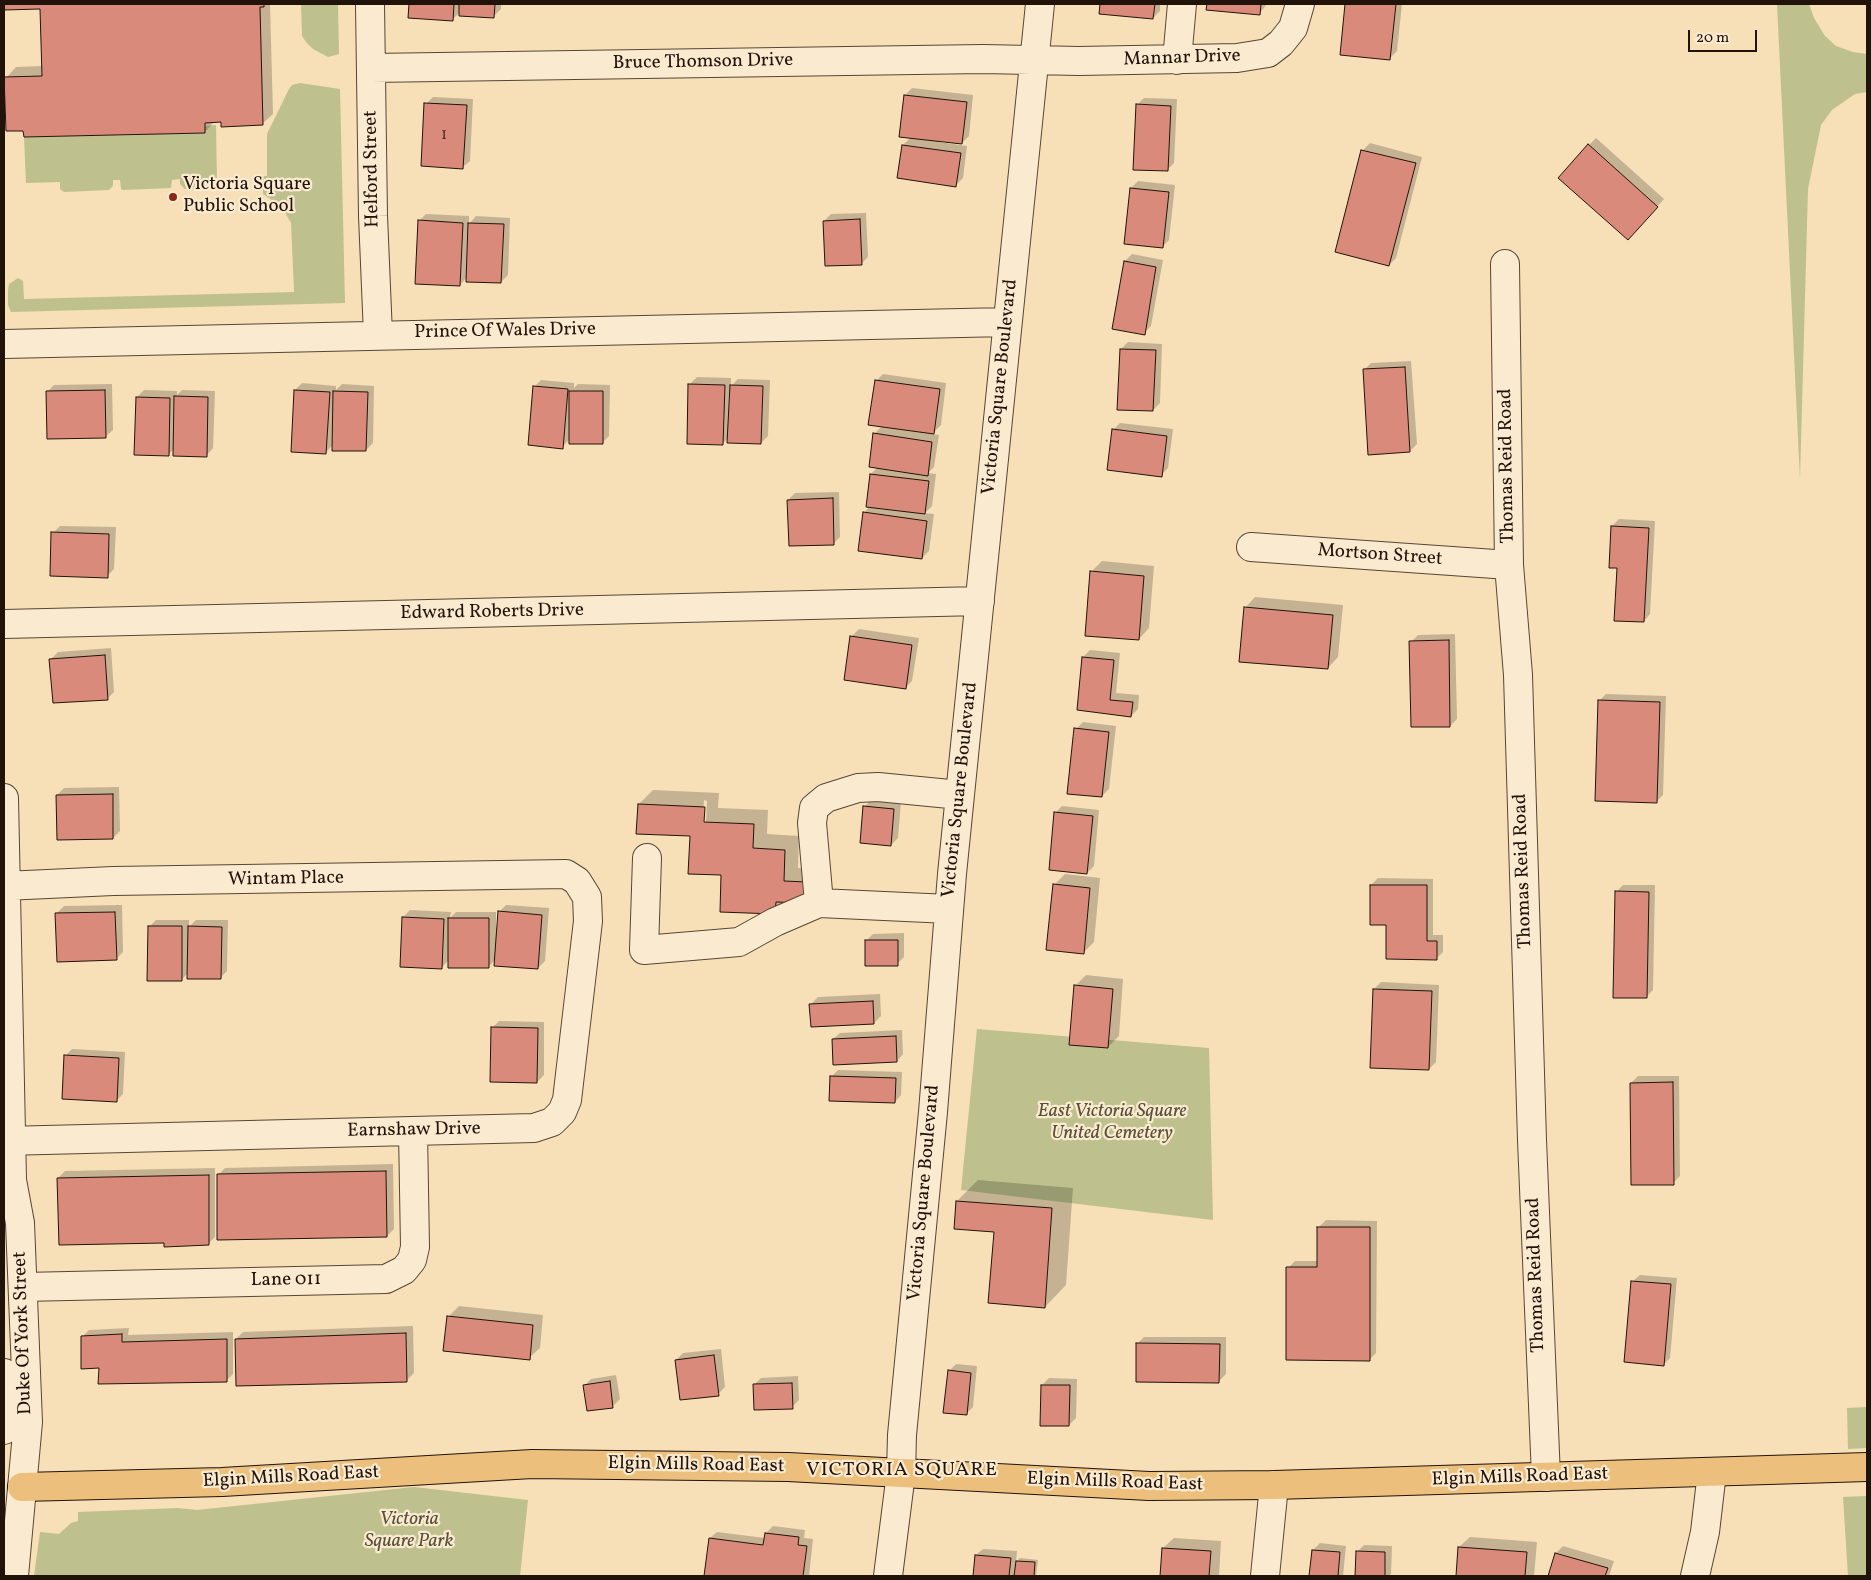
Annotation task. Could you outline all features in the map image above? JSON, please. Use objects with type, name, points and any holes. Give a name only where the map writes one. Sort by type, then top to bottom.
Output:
[{"type":"main road","name":"Elgin Mills Road East","points":[[13,1488],[222,1482],[532,1464],[788,1467],[1100,1485],[1274,1485],[1867,1467]]},
{"type":"street","name":"Helford Street","points":[[370,4],[373,216],[378,335]]},
{"type":"street","name":"Victoria Square Boulevard","points":[[888,1576],[901,1473],[902,1435],[933,1112],[960,795],[1040,4]]},
{"type":"street","points":[[1177,60],[1182,4]]},
{"type":"street","name":"Mannar Drive","points":[[1034,60],[1177,60],[1237,58],[1268,53],[1281,43],[1293,28],[1300,4]]},
{"type":"street","name":"Bruce Thomson Drive","points":[[371,68],[983,59],[1034,60]]},
{"type":"street","name":"Thomas Reid Road","points":[[1505,264],[1509,565],[1518,675],[1532,1140],[1546,1477]]},
{"type":"street","name":"Prince Of Wales Drive","points":[[4,344],[1007,322]]},
{"type":"street","name":"Mortson Street","points":[[1251,547],[1509,565]]},
{"type":"street","name":"Edward Roberts Drive","points":[[4,624],[980,601]]},
{"type":"street","points":[[820,903],[812,823],[814,808],[826,798],[858,788],[878,787],[960,795]]},
{"type":"street","name":"Duke Of York Street","points":[[4,798],[8,1140],[12,1180],[20,1223],[28,1422],[13,1488],[14,1576]]},
{"type":"street","points":[[647,858],[644,950],[739,942],[775,922],[820,903],[949,909]]},
{"type":"street","name":"Wintam Place","points":[[5,886],[114,882],[566,874]]},
{"type":"street","name":"Earnshaw Drive","points":[[8,1140],[534,1128],[552,1122],[562,1112],[567,1100],[588,921],[588,897],[577,881],[566,874]]},
{"type":"street","name":"Lane 011","points":[[23,1287],[386,1279],[404,1270],[412,1260],[415,1247],[413,1132]]},
{"type":"street","name":"Duke Of York Street","points":[[4,1211],[12,1180]]},
{"type":"street","name":"Duke Of York Street","points":[[4,1373],[4,1430]]},
{"type":"street","points":[[1695,1576],[1705,1532],[1712,1472]]},
{"type":"street","points":[[1265,1576],[1274,1485]]},
{"type":"green space","points":[[301,4],[338,4],[339,54],[328,57],[313,49],[306,42],[302,36]]},
{"type":"green space","points":[[1777,4],[1809,4],[1814,18],[1825,36],[1836,46],[1853,52],[1867,54],[1867,92],[1855,94],[1832,110],[1821,125],[1808,189],[1800,479]]},
{"type":"green space","points":[[300,83],[340,89],[345,303],[11,312],[8,305],[9,284],[18,278],[23,281],[24,299],[294,292],[291,223],[282,207],[263,194],[263,176],[267,176],[267,134],[289,89],[292,85]]},
{"type":"green space","points":[[216,125],[217,182],[213,188],[185,189],[180,184],[180,179],[172,180],[171,188],[123,190],[121,189],[120,180],[113,180],[113,186],[109,190],[64,192],[60,189],[60,182],[26,183],[24,137],[205,133],[205,126]]},
{"type":"green space","name":"East Victoria Square United Cemetery","points":[[977,1029],[1209,1048],[1213,1220],[961,1190]]},
{"type":"green space","points":[[1867,1407],[1867,1448],[1848,1449],[1847,1408]]},
{"type":"green space","name":"Victoria Square Park","points":[[414,1487],[528,1500],[520,1576],[34,1576],[40,1532],[59,1534],[71,1523],[78,1521],[78,1512],[178,1508],[197,1510]]},
{"type":"green space","points":[[1867,1496],[1867,1576],[1848,1576],[1843,1497]]},
{"type":"building","points":[[4,4],[264,4],[264,7],[260,7],[263,125],[221,127],[221,122],[205,123],[205,133],[24,137],[23,131],[6,131],[4,77],[42,76],[40,9],[4,10]]},
{"type":"building","points":[[409,4],[454,4],[453,21],[408,18]]},
{"type":"building","points":[[459,4],[495,4],[494,18],[459,16]]},
{"type":"building","points":[[1100,4],[1155,4],[1153,19],[1099,14]]},
{"type":"building","points":[[1207,4],[1261,4],[1260,15],[1206,10]]},
{"type":"building","points":[[1345,4],[1396,4],[1390,60],[1340,55]]},
{"type":"building","points":[[904,95],[967,102],[962,144],[899,137]]},
{"type":"building","points":[[424,103],[467,105],[463,169],[421,166]]},
{"type":"building","points":[[1136,104],[1171,106],[1168,171],[1133,170]]},
{"type":"building","points":[[1588,144],[1658,207],[1628,240],[1558,178]]},
{"type":"building","points":[[902,145],[961,153],[956,187],[897,178]]},
{"type":"building","points":[[1361,150],[1416,163],[1389,266],[1335,252]]},
{"type":"building","points":[[1130,188],[1169,192],[1163,248],[1124,244]]},
{"type":"building","points":[[860,219],[862,265],[825,266],[823,221]]},
{"type":"building","points":[[418,220],[463,223],[460,286],[415,284]]},
{"type":"building","points":[[468,223],[504,224],[501,283],[466,282]]},
{"type":"building","points":[[1124,261],[1156,267],[1145,335],[1112,329]]},
{"type":"building","points":[[1120,349],[1156,350],[1153,411],[1117,410]]},
{"type":"building","points":[[1405,367],[1410,452],[1368,455],[1363,369]]},
{"type":"building","points":[[875,380],[940,389],[934,434],[868,425]]},
{"type":"building","points":[[688,384],[725,385],[723,445],[687,444]]},
{"type":"building","points":[[730,385],[763,386],[761,444],[727,443]]},
{"type":"building","points":[[533,386],[568,389],[563,449],[528,445]]},
{"type":"building","points":[[105,390],[106,438],[47,439],[46,391]]},
{"type":"building","points":[[294,390],[330,392],[326,454],[291,452]]},
{"type":"building","points":[[333,391],[368,392],[366,451],[332,451]]},
{"type":"building","points":[[569,391],[603,391],[603,444],[569,444]]},
{"type":"building","points":[[174,396],[208,397],[207,457],[173,456]]},
{"type":"building","points":[[136,397],[170,398],[169,456],[134,455]]},
{"type":"building","points":[[1112,429],[1167,436],[1162,477],[1107,470]]},
{"type":"building","points":[[873,433],[932,442],[928,476],[869,467]]},
{"type":"building","points":[[870,474],[929,481],[925,514],[866,507]]},
{"type":"building","points":[[833,498],[834,545],[789,546],[787,500]]},
{"type":"building","points":[[863,512],[927,521],[922,559],[858,551]]},
{"type":"building","points":[[1611,526],[1649,528],[1644,622],[1614,621],[1617,568],[1609,568]]},
{"type":"building","points":[[51,532],[109,534],[108,578],[50,576]]},
{"type":"building","points":[[1090,571],[1144,576],[1139,640],[1085,636]]},
{"type":"building","points":[[1244,607],[1333,615],[1328,669],[1239,662]]},
{"type":"building","points":[[850,636],[912,645],[906,689],[844,680]]},
{"type":"building","points":[[1449,640],[1450,727],[1411,727],[1409,641]]},
{"type":"building","points":[[105,655],[108,700],[53,703],[49,659]]},
{"type":"building","points":[[1082,657],[1114,660],[1110,700],[1133,702],[1131,717],[1077,710]]},
{"type":"building","points":[[1598,700],[1660,702],[1657,803],[1595,801]]},
{"type":"building","points":[[1074,728],[1109,732],[1102,797],[1067,794]]},
{"type":"building","points":[[113,794],[113,839],[57,840],[56,795]]},
{"type":"building","points":[[638,804],[705,807],[704,822],[754,824],[753,848],[785,850],[784,881],[807,882],[806,903],[776,902],[775,914],[720,912],[721,875],[688,874],[690,836],[636,834]]},
{"type":"building","points":[[863,806],[894,809],[891,846],[860,843]]},
{"type":"building","points":[[1054,812],[1093,816],[1087,874],[1049,870]]},
{"type":"building","points":[[1053,884],[1090,888],[1084,954],[1046,950]]},
{"type":"building","points":[[1370,885],[1427,885],[1427,941],[1437,941],[1437,960],[1386,959],[1386,925],[1370,925]]},
{"type":"building","points":[[1615,891],[1649,892],[1647,998],[1613,998]]},
{"type":"building","points":[[498,911],[542,915],[538,969],[494,966]]},
{"type":"building","points":[[115,912],[117,960],[57,962],[55,913]]},
{"type":"building","points":[[402,917],[444,919],[442,969],[400,967]]},
{"type":"building","points":[[448,918],[489,918],[489,968],[448,968]]},
{"type":"building","points":[[148,926],[182,926],[182,981],[147,981]]},
{"type":"building","points":[[188,926],[222,927],[221,979],[187,979]]},
{"type":"building","points":[[865,940],[898,940],[898,966],[865,966]]},
{"type":"building","points":[[1074,985],[1113,989],[1108,1048],[1069,1045]]},
{"type":"building","points":[[1373,989],[1432,991],[1429,1070],[1370,1068]]},
{"type":"building","points":[[873,1001],[874,1024],[811,1027],[809,1004]]},
{"type":"building","points":[[491,1027],[538,1028],[537,1083],[490,1082]]},
{"type":"building","points":[[896,1036],[897,1062],[833,1065],[832,1039]]},
{"type":"building","points":[[64,1055],[119,1058],[117,1102],[62,1099]]},
{"type":"building","points":[[830,1076],[896,1078],[895,1103],[829,1101]]},
{"type":"building","points":[[1673,1082],[1674,1185],[1631,1185],[1630,1083]]},
{"type":"building","points":[[386,1171],[387,1237],[217,1240],[217,1174]]},
{"type":"building","points":[[209,1175],[209,1245],[164,1247],[164,1243],[59,1245],[57,1178]]},
{"type":"building","points":[[956,1201],[1052,1208],[1045,1308],[988,1303],[994,1232],[954,1229]]},
{"type":"building","points":[[1317,1227],[1370,1227],[1370,1361],[1286,1360],[1286,1267],[1317,1267]]},
{"type":"building","points":[[1631,1281],[1671,1284],[1664,1366],[1624,1362]]},
{"type":"building","points":[[447,1316],[533,1325],[530,1360],[443,1351]]},
{"type":"building","points":[[406,1333],[407,1382],[236,1386],[235,1339]]},
{"type":"building","points":[[122,1334],[122,1342],[227,1339],[227,1382],[98,1384],[99,1368],[81,1369],[81,1336]]},
{"type":"building","points":[[1136,1343],[1220,1344],[1219,1383],[1136,1382]]},
{"type":"building","points":[[714,1355],[719,1396],[680,1400],[675,1360]]},
{"type":"building","points":[[948,1370],[971,1373],[967,1415],[943,1413]]},
{"type":"building","points":[[610,1381],[613,1408],[587,1411],[583,1385]]},
{"type":"building","points":[[792,1383],[793,1409],[754,1410],[753,1384]]},
{"type":"building","points":[[1041,1385],[1070,1385],[1069,1426],[1040,1426]]},
{"type":"building","points":[[765,1533],[799,1537],[798,1545],[807,1546],[803,1576],[704,1576],[709,1538],[763,1545]]},
{"type":"building","points":[[1458,1547],[1527,1552],[1525,1576],[1456,1576]]},
{"type":"building","points":[[1162,1548],[1211,1551],[1209,1576],[1160,1576]]},
{"type":"building","points":[[1312,1550],[1340,1552],[1338,1576],[1309,1576]]},
{"type":"building","points":[[1356,1551],[1385,1552],[1385,1576],[1355,1576]]},
{"type":"building","points":[[1555,1553],[1608,1568],[1605,1576],[1548,1576]]},
{"type":"building","points":[[975,1555],[1011,1558],[1009,1576],[973,1576]]},
{"type":"building","points":[[1016,1561],[1035,1562],[1034,1576],[1014,1576]]},
{"type":"place","name":"Victoria Square Public School","points":[[173,197]]},
{"type":"district","name":"VICTORIA SQUARE","points":[[902,1471]]}]
